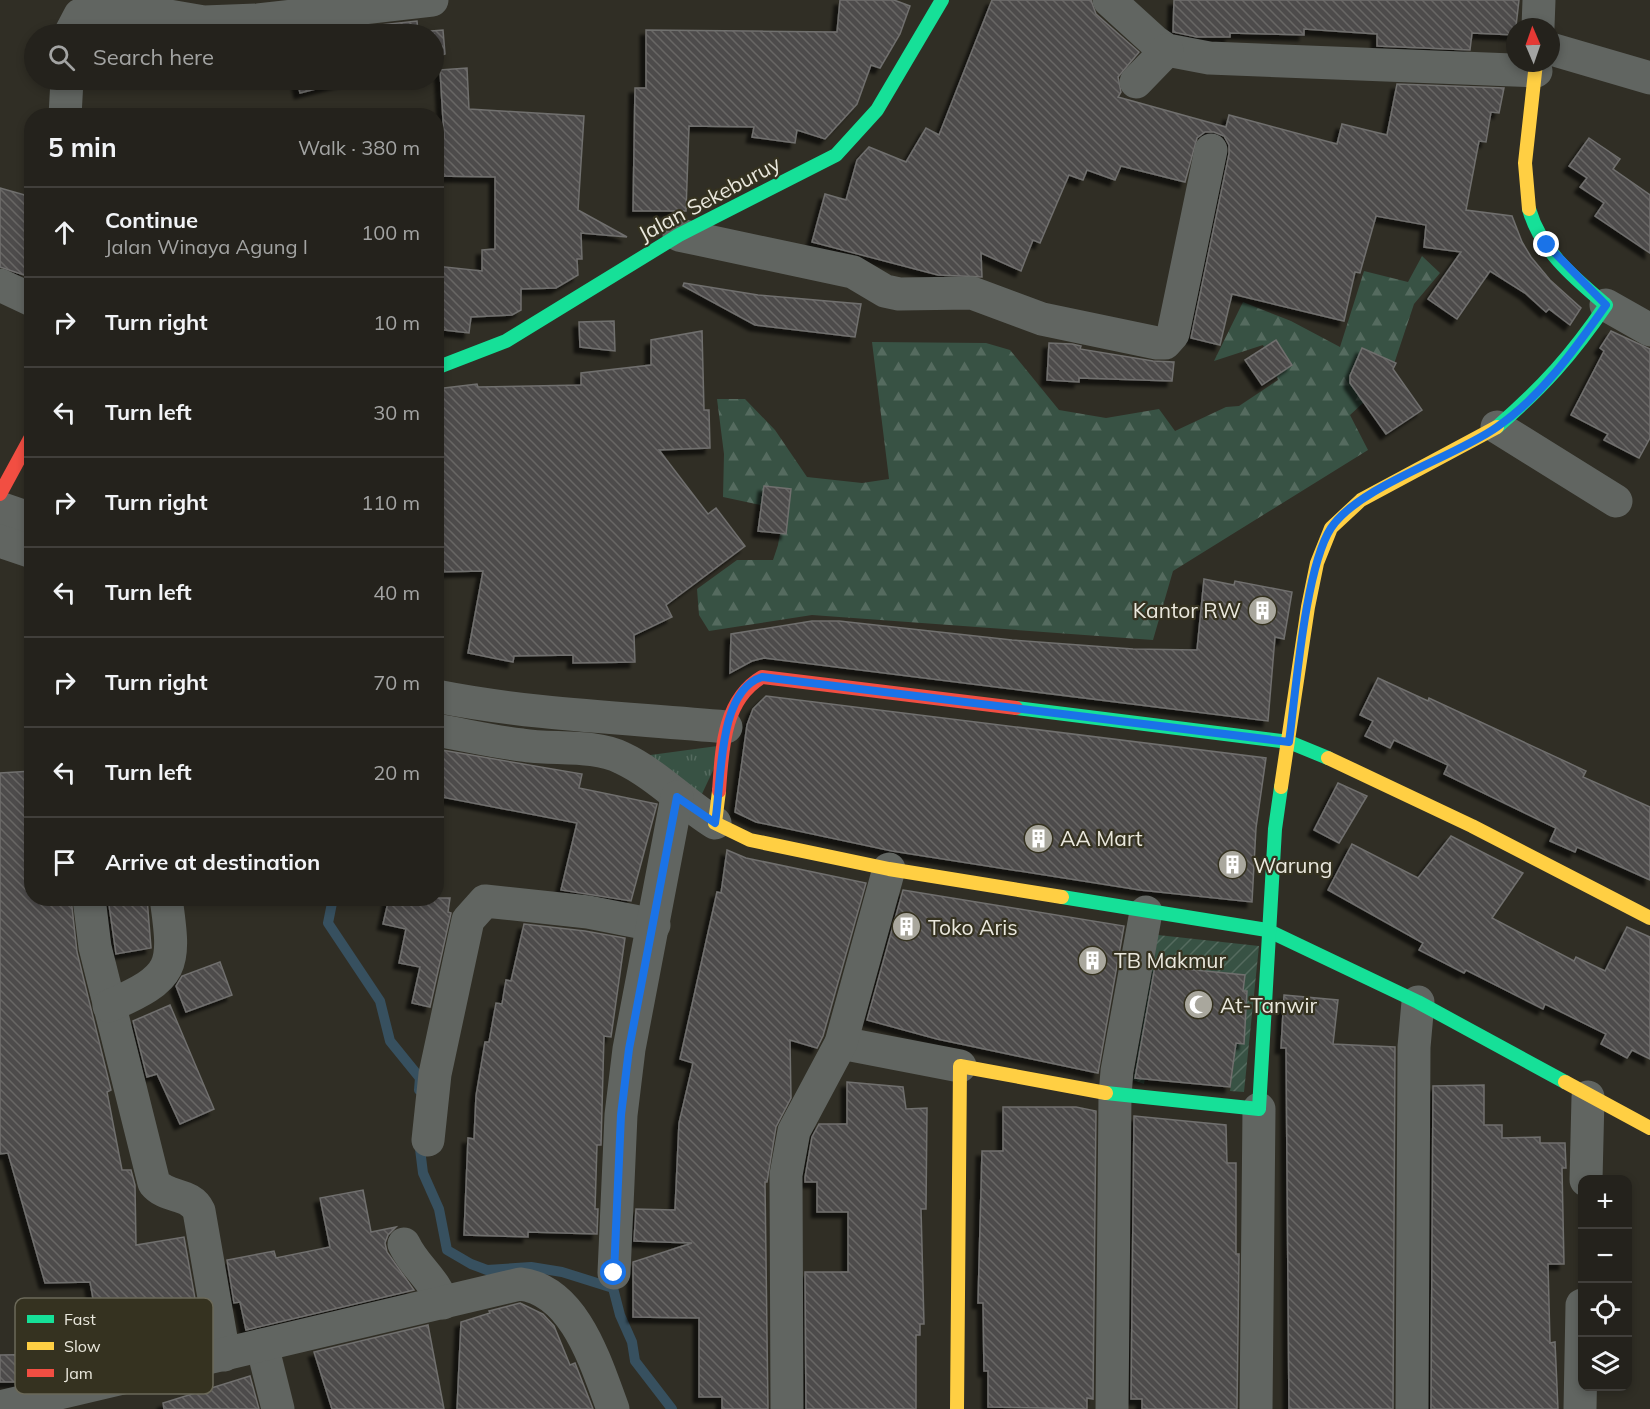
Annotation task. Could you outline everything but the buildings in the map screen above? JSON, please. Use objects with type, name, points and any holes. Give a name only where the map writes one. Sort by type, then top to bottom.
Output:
[{"type":"street","points":[[75,24],[80,15],[99,10],[122,8],[204,22],[258,20],[432,0]]},
{"type":"street","name":"Jalan Sekeburuy","points":[[444,365],[506,341],[679,235],[836,155],[877,110],[942,0]]},
{"type":"street","points":[[1109,0],[1167,50],[1209,58],[1506,61]]},
{"type":"street","points":[[1538,18],[1539,0]]},
{"type":"street","points":[[1136,82],[1167,50]]},
{"type":"street","points":[[1560,64],[1650,78]]},
{"type":"street","points":[[1540,72],[1525,183],[1534,223],[1547,245],[1571,273],[1606,305],[1650,330]]},
{"type":"street","points":[[65,108],[66,90]]},
{"type":"street","points":[[679,235],[853,272],[885,291],[899,294],[972,293],[1042,319],[1157,344],[1165,343],[1173,334],[1211,150]]},
{"type":"street","points":[[0,285],[24,296]]},
{"type":"street","points":[[1256,1409],[1259,1109],[1267,930],[1275,830],[1308,607],[1317,563],[1331,528],[1360,501],[1497,427],[1541,389],[1580,343],[1606,305]]},
{"type":"street","points":[[1497,427],[1616,501]]},
{"type":"street","points":[[0,494],[24,450]]},
{"type":"street","points":[[0,508],[24,516]]},
{"type":"street","points":[[0,542],[24,550]]},
{"type":"street","points":[[715,823],[726,727],[744,686],[762,677],[1289,742],[1351,767],[1461,820],[1650,918]]},
{"type":"street","points":[[444,698],[554,714],[726,727]]},
{"type":"street","points":[[620,756],[628,718]]},
{"type":"street","points":[[444,731],[524,746],[577,749],[620,756],[645,771],[715,823],[750,840],[889,869],[1267,930],[1418,1002],[1650,1128]]},
{"type":"street","points":[[614,1273],[621,1115],[639,988],[654,925],[677,797]]},
{"type":"street","points":[[787,1409],[786,1175],[795,1131],[841,1043],[889,869]]},
{"type":"street","points":[[428,1140],[435,1074],[468,920],[474,910],[486,901],[588,912],[654,925]]},
{"type":"street","points":[[90,906],[95,947],[154,1183],[159,1190],[188,1198],[195,1203],[199,1211],[224,1355]]},
{"type":"street","points":[[109,1006],[144,991],[162,977],[171,951],[167,906]]},
{"type":"street","points":[[1112,1409],[1115,1095],[1146,912]]},
{"type":"street","points":[[1412,1409],[1414,1047],[1418,1002]]},
{"type":"street","points":[[841,1043],[1115,1095],[1259,1109]]},
{"type":"street","points":[[957,1409],[960,1066]]},
{"type":"street","points":[[1586,1175],[1588,1096]]},
{"type":"street","points":[[404,1244],[411,1259],[436,1287],[443,1303]]},
{"type":"street","points":[[213,1358],[520,1284],[538,1286],[555,1298],[589,1345],[613,1409]]},
{"type":"street","points":[[1580,1409],[1581,1337]]},
{"type":"street","points":[[262,1345],[278,1409]]},
{"type":"street","points":[[0,1407],[56,1394]]},
{"type":"green space","points":[[1422,256],[1440,273],[1414,304],[1389,379],[1350,415],[1368,450],[1173,571],[1153,640],[812,615],[709,631],[699,615],[697,589],[737,560],[773,560],[784,510],[723,497],[724,454],[717,399],[745,399],[775,430],[807,477],[862,483],[889,479],[872,342],[986,343],[1010,350],[1059,410],[1106,418],[1159,409],[1175,431],[1226,407],[1239,406],[1278,380],[1263,345],[1214,361],[1243,302],[1291,321],[1340,347],[1364,271],[1408,282]]},
{"type":"green space","points":[[725,745],[693,813],[643,756]]},
{"type":"green space","points":[[1158,935],[1259,946],[1244,1092],[1230,1091],[1245,976],[1164,967],[1144,1084],[1133,1080]]},
{"type":"waterway","points":[[331,906],[328,923],[380,1001],[390,1041],[420,1078],[419,1090]]},
{"type":"waterway","points":[[419,1141],[423,1173],[439,1209],[447,1250],[487,1270],[531,1267],[562,1272],[613,1288],[620,1315],[632,1342],[635,1361],[672,1409]]},
{"type":"traffic: fast","points":[[444,365],[506,341],[679,235],[836,155],[877,110],[942,0]]},
{"type":"traffic: fast","points":[[1497,427],[1556,370],[1606,305],[1571,274],[1550,251],[1534,224],[1529,209]]},
{"type":"traffic: fast","points":[[1016,708],[1289,742],[1328,758]]},
{"type":"traffic: fast","points":[[1106,1093],[1259,1109],[1275,829],[1281,787]]},
{"type":"traffic: fast","points":[[1062,897],[1267,930],[1418,1002],[1565,1082]]},
{"type":"traffic: slow","points":[[1529,209],[1525,163],[1535,72]]},
{"type":"traffic: slow","points":[[1281,787],[1308,607],[1317,563],[1331,528],[1361,500],[1497,427]]},
{"type":"traffic: slow","points":[[1328,758],[1472,826],[1650,918]]},
{"type":"traffic: slow","points":[[719,791],[715,823],[750,840],[889,869],[1062,897]]},
{"type":"traffic: slow","points":[[957,1409],[960,1066],[1106,1093]]},
{"type":"traffic: slow","points":[[1565,1082],[1650,1128]]},
{"type":"traffic: jam","points":[[0,494],[24,450]]},
{"type":"traffic: jam","points":[[719,791],[724,743],[732,712],[749,687],[762,677],[1016,708]]},
{"type":"place","name":"Kantor RW","points":[[1262,610]]},
{"type":"place","name":"AA Mart","points":[[1039,838]]},
{"type":"place","name":"Warung","points":[[1232,865]]},
{"type":"place","name":"Toko Aris","points":[[907,927]]},
{"type":"place","name":"TB Makmur","points":[[1093,960]]},
{"type":"place","name":"At-Tanwir","points":[[1199,1005]]},
{"type":"route","points":[[614,1273],[621,1115],[629,1049],[677,797],[694,811],[715,823],[726,727],[744,686],[762,677],[1289,742],[1308,607],[1317,563],[1331,528],[1360,501],[1497,427],[1541,389],[1580,343],[1606,305],[1571,273],[1547,245]]}]
